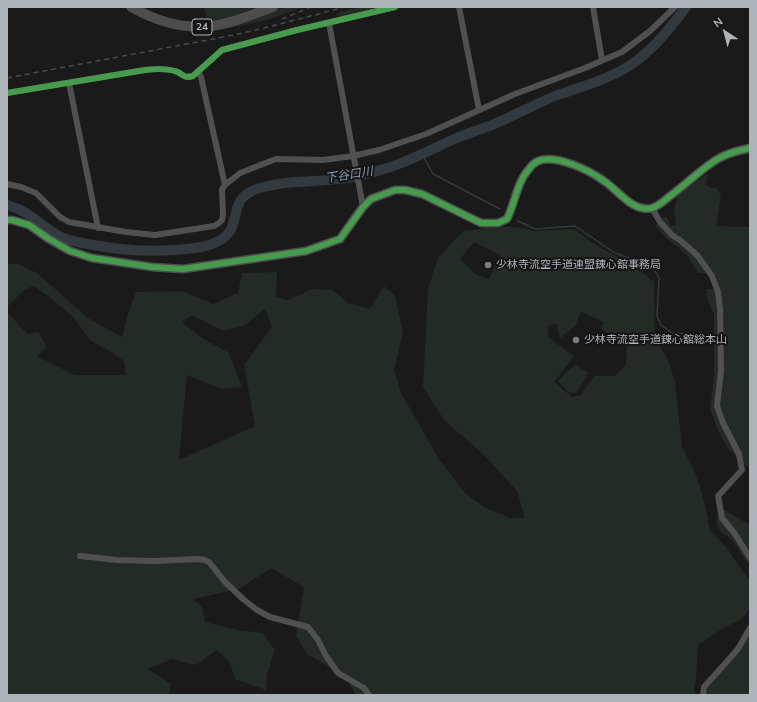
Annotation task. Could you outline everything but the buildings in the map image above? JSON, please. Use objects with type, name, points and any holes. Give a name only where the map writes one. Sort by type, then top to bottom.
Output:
[{"type":"main road","name":"24","points":[[131,7],[150,17],[183,27],[218,25],[273,7]]},
{"type":"street","points":[[7,93],[145,70],[163,69],[176,71],[184,77],[193,76],[222,50],[396,7]]},
{"type":"street","points":[[460,7],[479,110]]},
{"type":"street","points":[[593,7],[602,60]]},
{"type":"street","points":[[7,184],[21,187],[36,193],[60,217],[69,222],[98,228],[155,235],[214,226],[222,220],[222,189],[240,173],[276,159],[323,160],[353,156],[379,150],[426,134],[479,110],[622,52],[650,30],[675,7]]},
{"type":"street","points":[[329,23],[363,206]]},
{"type":"street","points":[[198,71],[201,77],[225,185]]},
{"type":"street","points":[[69,83],[98,228]]},
{"type":"street","points":[[7,220],[29,225],[70,251],[92,258],[152,267],[183,269],[306,252],[340,239],[363,206],[371,199],[395,190],[405,190],[422,194],[481,223],[498,223],[507,219],[513,207],[521,179],[528,170],[537,162],[551,160],[572,164],[598,178],[633,205],[652,208],[663,202],[721,157],[729,153],[750,148]]},
{"type":"street","points":[[652,208],[660,222],[672,235],[697,255],[712,276],[718,292],[720,309],[721,371],[717,406],[723,423],[740,454],[742,470],[718,496],[722,518],[735,534],[750,558]]},
{"type":"street","points":[[80,556],[117,560],[154,561],[197,559],[209,562],[225,582],[257,610],[270,617],[308,627],[318,640],[326,656],[338,673],[364,688],[369,695]]},
{"type":"street","points":[[703,695],[704,687],[738,649],[750,628]]},
{"type":"shaded area","points":[[204,7],[255,7],[220,20],[207,20]]},
{"type":"shaded area","points":[[287,7],[304,7],[264,21],[224,29],[225,27]]},
{"type":"shaded area","points":[[359,7],[383,7],[341,17],[337,16],[340,12]]},
{"type":"shaded area","points":[[708,173],[706,185],[711,188],[717,188],[721,196],[716,226],[750,227],[749,468],[729,450],[718,431],[710,409],[714,376],[714,315],[706,295],[707,289],[719,289],[718,282],[714,273],[698,273],[687,255],[663,235],[656,227],[659,218],[667,217],[670,226],[676,226],[674,211],[677,196]]},
{"type":"shaded area","points":[[498,227],[516,227],[535,231],[574,229],[592,243],[636,267],[654,282],[655,338],[667,358],[675,381],[682,447],[696,475],[705,504],[710,530],[727,548],[750,580],[750,608],[742,619],[725,627],[698,645],[694,690],[696,695],[356,695],[345,677],[307,654],[296,636],[304,587],[271,568],[239,589],[193,599],[202,607],[205,622],[238,630],[263,633],[275,650],[267,674],[266,690],[235,679],[230,662],[217,650],[196,665],[172,659],[148,669],[171,684],[169,695],[7,695],[7,312],[27,334],[38,332],[47,346],[37,356],[75,375],[126,375],[124,361],[90,340],[74,318],[34,286],[24,290],[7,307],[7,264],[18,264],[37,273],[89,319],[122,337],[136,292],[182,291],[213,304],[238,293],[242,273],[277,272],[276,297],[287,300],[313,289],[333,290],[348,303],[370,309],[384,286],[395,296],[403,332],[394,370],[401,393],[439,459],[465,493],[484,507],[510,518],[525,518],[517,491],[484,455],[444,420],[423,387],[428,289],[438,258],[463,231]],"holes":[[[474,242],[500,255],[489,279],[475,274],[460,259]],[[265,309],[272,327],[244,365],[255,426],[179,460],[187,375],[221,389],[242,387],[229,353],[202,338],[182,322],[192,315],[223,331],[245,325]],[[581,312],[604,322],[601,329],[615,336],[627,347],[626,365],[615,376],[594,376],[581,395],[572,397],[554,382],[574,356],[548,337],[548,325],[556,324],[560,338],[575,326]]]},
{"type":"shaded area","points":[[576,365],[589,373],[576,393],[568,392],[558,381],[564,374]]},
{"type":"shaded area","points":[[723,509],[750,525],[750,565],[733,541],[719,529],[717,515]]},
{"type":"shaded area","points":[[750,622],[750,695],[705,695],[710,681],[727,661]]},
{"type":"waterway","name":"下谷口川","points":[[7,205],[30,215],[63,238],[78,242],[113,248],[144,251],[182,250],[207,246],[215,243],[228,234],[234,222],[239,202],[252,191],[278,184],[348,178],[384,169],[459,137],[492,125],[555,96],[608,77],[624,69],[650,49],[686,7]]},
{"type":"waterway","points":[[422,154],[433,174],[500,209]]},
{"type":"waterway","points":[[518,221],[535,229],[575,226],[615,253],[646,264],[655,271],[659,278],[657,316],[661,325],[672,333],[710,335],[716,342]]},
{"type":"railway","points":[[282,19],[311,7]]},
{"type":"railway","points":[[7,78],[234,35],[345,7]]},
{"type":"cycle path","points":[[7,93],[148,70],[167,69],[189,77],[193,76],[222,50],[297,30],[395,7]]},
{"type":"cycle path","points":[[7,220],[29,225],[70,251],[92,258],[152,267],[183,269],[306,251],[340,239],[363,207],[371,199],[395,190],[405,190],[422,194],[481,223],[498,223],[507,219],[525,174],[535,163],[545,159],[563,161],[590,172],[604,181],[632,204],[645,209],[652,208],[662,203],[717,159],[731,153],[750,148]]},
{"type":"place","name":"少林寺流空手道連盟錬心舘事務局","points":[[488,265]]},
{"type":"place","name":"少林寺流空手道錬心舘総本山","points":[[576,340]]}]
